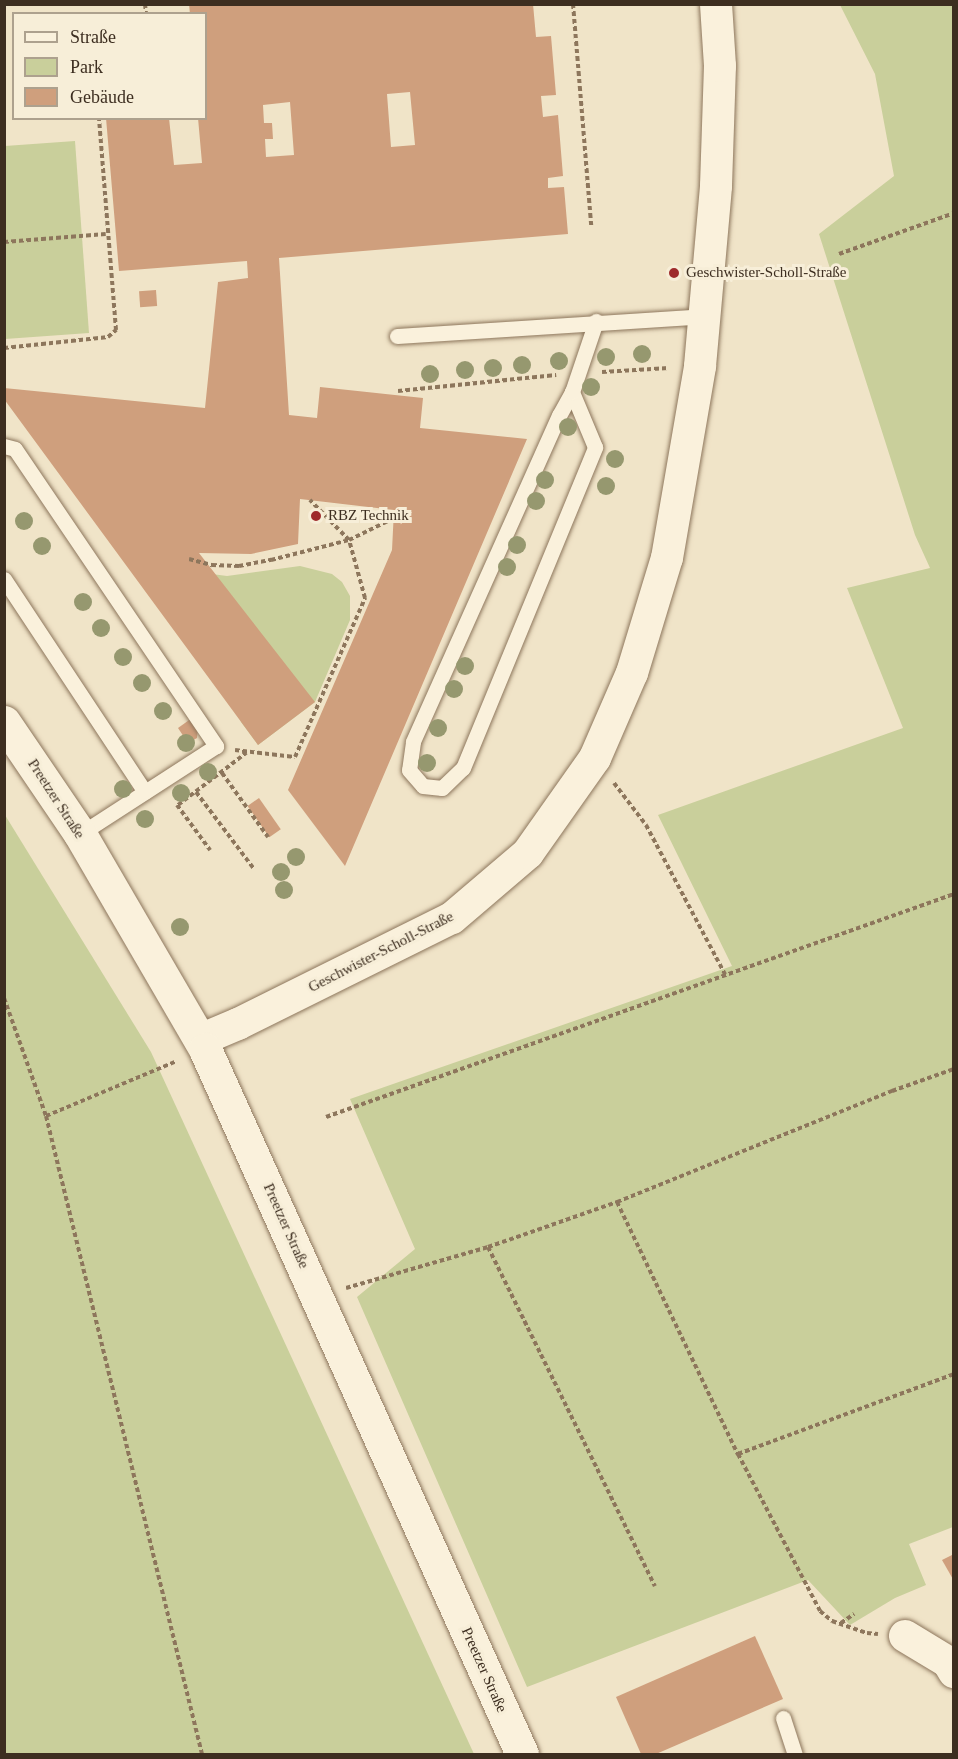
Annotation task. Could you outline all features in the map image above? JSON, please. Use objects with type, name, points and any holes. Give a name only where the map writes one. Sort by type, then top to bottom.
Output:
[{"type":"street","name":"Geschwister-Scholl-Straße","points":[[203,1044],[238,1024],[452,918],[528,853],[595,758],[632,673],[667,558],[700,366],[716,186],[720,66],[716,4]]},
{"type":"street","name":"Preetzer Straße","points":[[4,722],[80,834],[203,1044],[318,1297],[516,1752]]},
{"type":"street","points":[[905,1636],[948,1662],[954,1672]]},
{"type":"lane","points":[[397,336],[596,321],[703,316]]},
{"type":"lane","points":[[572,393],[595,447],[463,768],[442,788],[423,786],[409,770],[413,742],[558,415],[572,393],[596,321]]},
{"type":"lane","points":[[4,446],[15,449],[216,746],[80,834]]},
{"type":"lane","points":[[4,579],[145,792]]},
{"type":"lane","points":[[783,1718],[795,1755]]},
{"type":"path","points":[[573,4],[591,225]]},
{"type":"path","points":[[4,348],[108,338],[116,330],[111,261],[106,234],[99,120]]},
{"type":"path","points":[[839,254],[954,213]]},
{"type":"path","points":[[4,242],[106,234]]},
{"type":"path","points":[[398,391],[579,373],[700,366]]},
{"type":"path","points":[[216,746],[246,753],[294,757],[365,597],[349,540],[310,500]]},
{"type":"path","points":[[189,559],[212,565],[239,566],[271,560],[349,540],[392,519]]},
{"type":"path","points":[[178,805],[246,753]]},
{"type":"path","points":[[595,758],[646,825],[725,974]]},
{"type":"path","points":[[222,773],[268,837]]},
{"type":"path","points":[[160,782],[210,850]]},
{"type":"path","points":[[196,792],[254,869]]},
{"type":"path","points":[[326,1117],[954,894]]},
{"type":"path","points":[[4,998],[46,1116],[202,1755]]},
{"type":"path","points":[[46,1116],[203,1044]]},
{"type":"path","points":[[318,1297],[488,1247],[617,1202],[892,1091],[954,1069]]},
{"type":"path","points":[[617,1202],[738,1454],[819,1611],[840,1624],[867,1634],[905,1636]]},
{"type":"path","points":[[488,1247],[655,1586]]},
{"type":"path","points":[[738,1454],[954,1374]]},
{"type":"path","points":[[840,1624],[854,1614]]},
{"type":"green space","points":[[840,5],[953,5],[953,1527],[909,1544],[926,1585],[895,1598],[850,1625],[808,1580],[527,1687],[357,1297],[415,1249],[350,1099],[732,966],[658,815],[903,728],[847,588],[930,568],[915,535],[819,234],[894,176],[875,74]]},
{"type":"green space","points":[[75,141],[89,333],[5,339],[5,146]]},
{"type":"green space","points":[[300,566],[332,574],[342,582],[350,596],[350,620],[315,702],[258,745],[241,722],[204,573],[227,576]]},
{"type":"green space","points":[[5,815],[151,1052],[474,1754],[5,1754]]},
{"type":"building","points":[[189,4],[533,4],[536,37],[551,36],[556,95],[541,96],[543,117],[558,115],[563,176],[548,178],[548,188],[564,187],[568,234],[279,258],[289,415],[317,418],[320,387],[423,398],[420,428],[527,439],[345,866],[288,790],[392,550],[394,510],[300,499],[298,544],[251,554],[199,553],[315,702],[258,745],[4,399],[4,388],[205,408],[218,282],[248,278],[247,261],[119,271],[106,120],[169,120],[174,165],[202,163],[198,120],[207,120],[207,12],[190,12]],"holes":[[[410,92],[415,145],[391,147],[387,94]],[[290,102],[294,155],[266,157],[265,139],[273,139],[272,123],[264,123],[263,105]]]},
{"type":"building","points":[[156,290],[157,306],[140,307],[139,291]]},
{"type":"building","points":[[192,718],[198,726],[197,738],[188,743],[178,728]]},
{"type":"building","points":[[259,798],[281,829],[269,837],[248,806]]},
{"type":"building","points":[[954,1554],[954,1581],[942,1560]]},
{"type":"building","points":[[755,1636],[783,1699],[656,1754],[641,1754],[616,1697]]},
{"type":"place","name":"Geschwister-Scholl-Straße","points":[[674,273]]},
{"type":"place","name":"RBZ Technik","points":[[316,516]]}]
